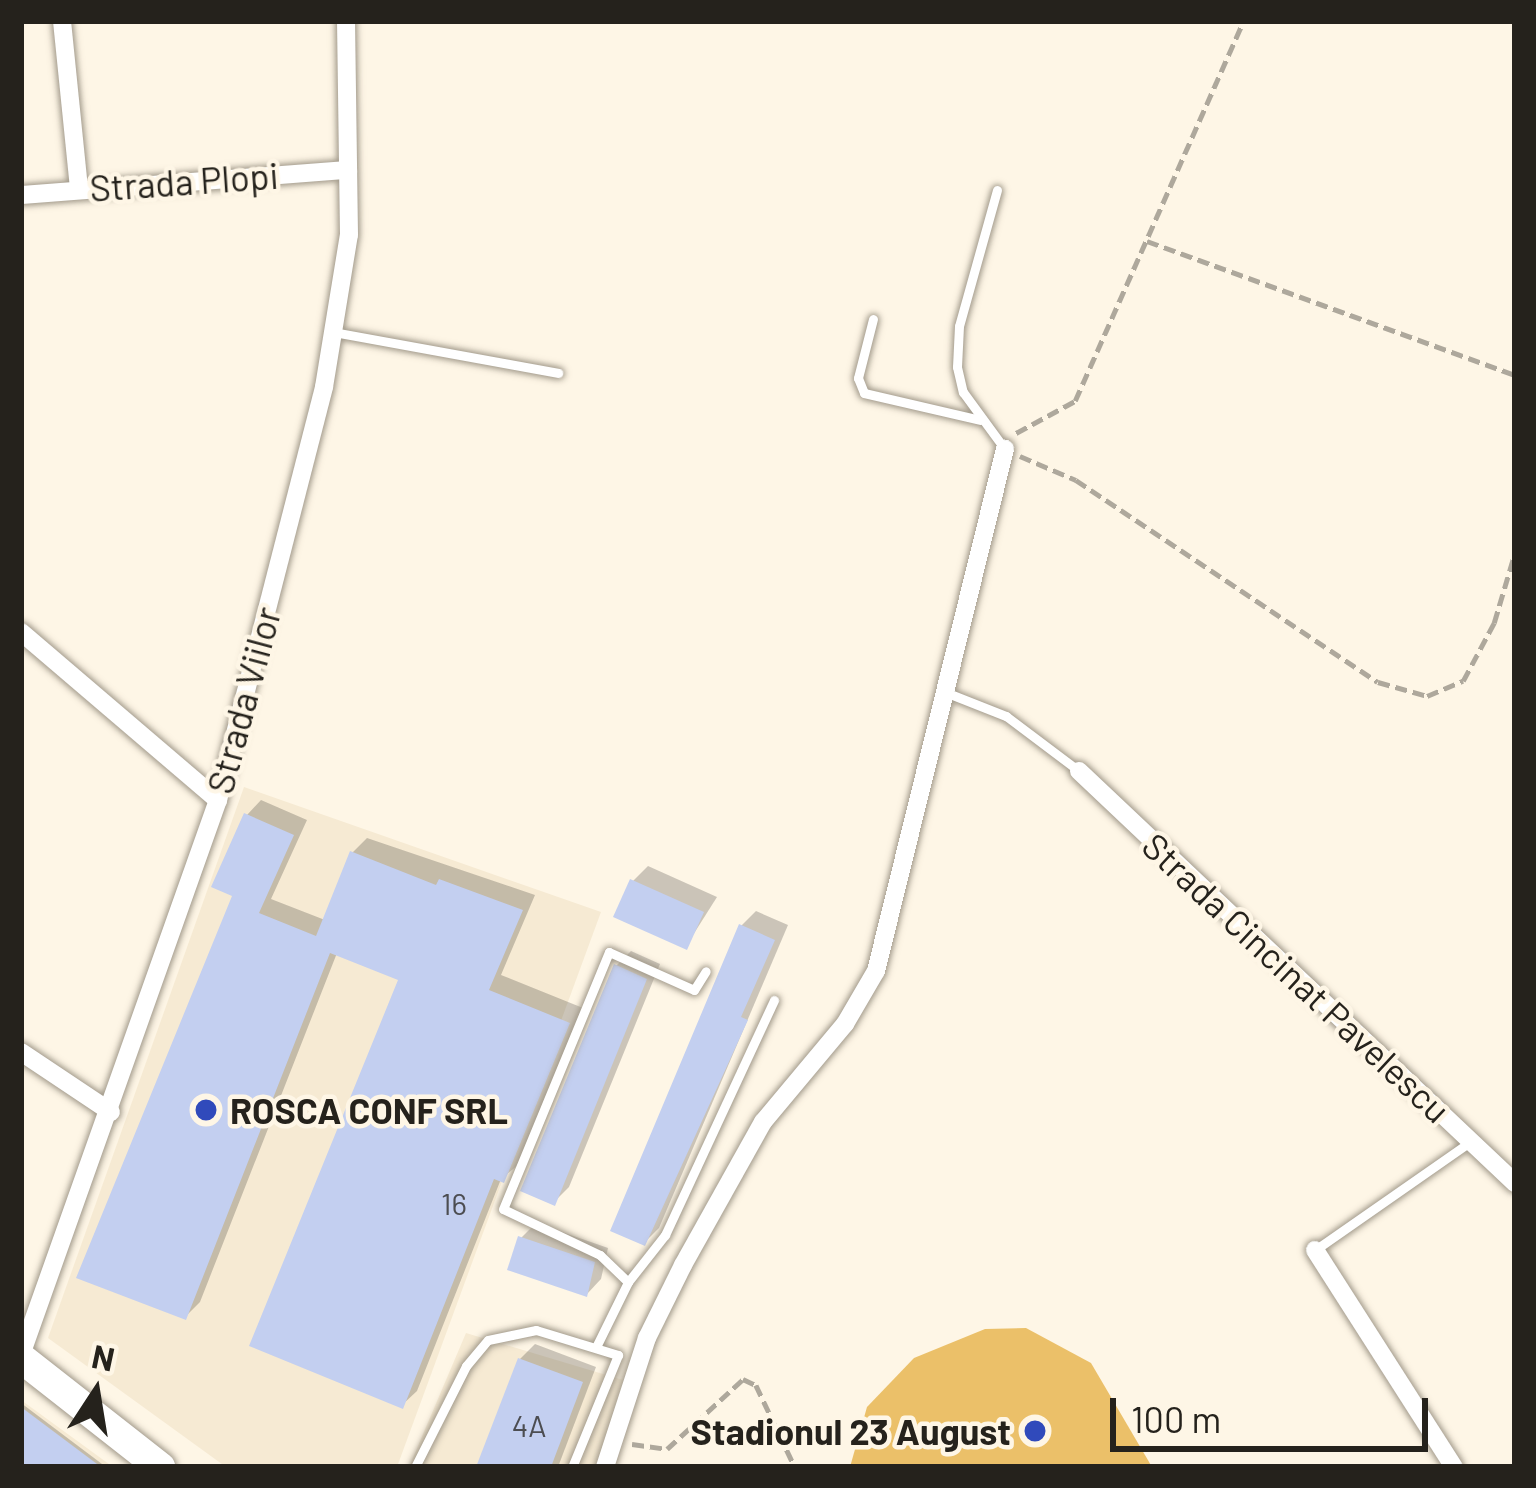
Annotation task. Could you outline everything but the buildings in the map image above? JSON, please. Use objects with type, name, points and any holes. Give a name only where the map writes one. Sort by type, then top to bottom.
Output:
[{"type":"main road","points":[[21,1356],[160,1467]]},
{"type":"street","points":[[62,21],[79,187]]},
{"type":"street","name":"Strada Viilor","points":[[21,1356],[218,800],[333,332],[349,235],[346,21]]},
{"type":"street","name":"Strada Plopi","points":[[21,195],[348,170]]},
{"type":"street","points":[[605,1467],[638,1362],[763,1122],[845,1024],[875,971],[1005,449]]},
{"type":"street","points":[[21,632],[218,800]]},
{"type":"street","name":"Strada Cincinat Pavelescu","points":[[1078,771],[1515,1183]]},
{"type":"street","points":[[21,1052],[111,1112]]},
{"type":"street","points":[[1315,1250],[1454,1467]]},
{"type":"lane","points":[[997,190],[959,326],[957,367],[980,420],[1005,449]]},
{"type":"lane","points":[[873,319],[858,378],[864,392],[980,420]]},
{"type":"lane","points":[[333,332],[558,373]]},
{"type":"lane","points":[[944,691],[1006,716],[1078,771]]},
{"type":"lane","points":[[628,1282],[600,1255],[503,1209],[609,952],[694,990],[706,971]]},
{"type":"lane","points":[[596,1346],[628,1282],[665,1235],[774,1000]]},
{"type":"lane","points":[[1315,1250],[1470,1142]]},
{"type":"lane","points":[[415,1467],[466,1366],[488,1340],[536,1330],[638,1362]]},
{"type":"lane","points":[[572,1467],[618,1355]]},
{"type":"path","points":[[1243,21],[1075,401],[1019,428],[1005,449],[1076,481],[1378,682],[1427,695],[1463,681],[1512,582],[1515,552]]},
{"type":"path","points":[[1147,242],[1515,375]]},
{"type":"path","points":[[615,1442],[667,1449],[743,1379],[756,1384],[795,1467]]},
{"type":"shaded area","points":[[244,787],[601,912],[397,1467],[226,1467],[48,1338]]},
{"type":"shaded area","points":[[1026,1328],[1091,1363],[1152,1467],[850,1467],[867,1407],[914,1358],[985,1329]]},
{"type":"shaded area","points":[[466,1333],[623,1380],[597,1467],[409,1467]]},
{"type":"shaded area","points":[[21,1400],[113,1467],[21,1467]]},
{"type":"place","name":"ROSCA CONF SRL","points":[[206,1110]]},
{"type":"place","name":"Stadionul 23 August","points":[[1035,1431]]}]
